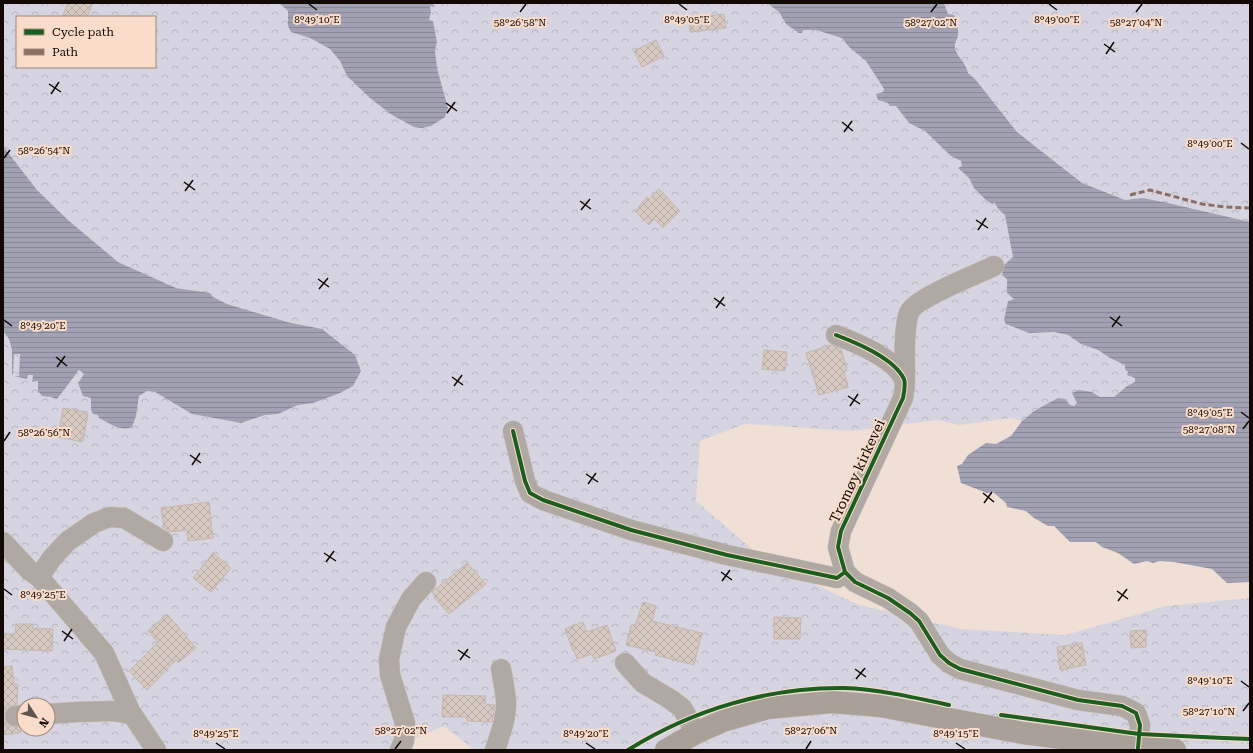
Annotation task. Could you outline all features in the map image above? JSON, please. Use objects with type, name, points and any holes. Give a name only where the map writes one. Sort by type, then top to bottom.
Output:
[{"type":"main road","points":[[666,750],[696,733],[723,721],[768,708],[832,702],[880,706],[1023,732],[1138,748],[1175,750]]},
{"type":"street","name":"Tromøy kirkevei","points":[[845,572],[838,546],[841,531],[903,398],[905,380],[906,325],[910,312],[915,306],[937,292],[994,266]]},
{"type":"street","points":[[836,335],[855,342],[888,361],[905,380]]},
{"type":"street","points":[[514,430],[525,481],[530,493],[543,500],[631,530],[727,555],[837,578],[845,572],[855,582],[888,598],[910,613],[919,621],[940,654],[949,663],[960,669],[1078,700],[1122,706],[1136,713],[1140,725],[1138,748]]},
{"type":"street","points":[[39,577],[52,558],[68,541],[94,524],[110,517],[124,518],[163,541]]},
{"type":"street","points":[[3,542],[29,570],[39,577],[104,653],[130,711],[156,750]]},
{"type":"street","points":[[400,750],[404,740],[405,723],[390,675],[389,659],[396,627],[411,599],[426,582]]},
{"type":"street","points":[[624,663],[643,683],[682,708],[696,733]]},
{"type":"street","points":[[494,750],[503,724],[505,713],[506,701],[501,669]]},
{"type":"street","points":[[56,714],[113,711],[125,713],[130,711]]},
{"type":"green space","points":[[3,3],[279,3],[288,11],[288,26],[291,32],[316,40],[330,48],[338,58],[347,76],[448,108],[437,68],[435,50],[437,41],[433,21],[429,20],[431,12],[429,8],[432,3],[767,3],[779,12],[786,24],[803,30],[816,30],[842,38],[849,47],[866,61],[884,89],[883,92],[888,103],[896,106],[909,123],[925,131],[951,156],[961,162],[962,166],[958,168],[969,178],[974,188],[993,203],[994,202],[999,210],[1005,215],[1013,257],[1003,276],[1008,281],[1006,288],[1014,299],[1029,333],[1054,332],[1068,335],[1081,344],[1098,350],[1125,365],[1128,372],[1135,377],[1135,382],[1126,386],[1114,397],[1100,397],[1092,392],[1074,406],[1070,405],[1065,399],[1034,411],[1022,421],[1011,418],[959,425],[938,420],[852,431],[745,424],[700,441],[696,501],[767,562],[859,605],[961,629],[1066,635],[1166,606],[1250,598],[1250,750],[474,750],[444,726],[389,750],[3,750],[3,331],[9,339],[12,350],[13,374],[14,354],[20,354],[19,376],[27,379],[28,374],[33,375],[32,381],[38,380],[38,391],[79,370],[84,374],[91,398],[91,410],[136,416],[139,396],[147,391],[155,392],[192,414],[241,423],[265,415],[278,414],[298,405],[313,403],[322,329],[287,322],[227,304],[213,297],[210,293],[176,288],[118,262],[68,220],[37,190],[3,146]]},
{"type":"green space","points":[[944,3],[1250,3],[1250,222],[1143,198],[1125,200],[1082,183],[1017,132],[975,79],[968,73],[967,66],[957,54],[955,47],[958,36],[946,12]]},
{"type":"water","points":[[279,3],[432,3],[435,6],[430,6],[431,12],[429,20],[433,21],[437,42],[435,50],[437,68],[448,108],[445,117],[431,126],[422,128],[414,127],[392,115],[370,98],[347,76],[340,61],[330,49],[310,38],[291,32],[288,26],[288,11]]},
{"type":"water","points":[[767,3],[944,3],[948,14],[954,15],[958,25],[958,36],[955,48],[968,73],[975,79],[1017,132],[1082,183],[1125,200],[1143,198],[1250,222],[1250,582],[1227,583],[1212,569],[1174,562],[1160,561],[1153,563],[1147,561],[1134,564],[1118,553],[1102,547],[1096,542],[1070,542],[1054,526],[1048,526],[1034,518],[1026,511],[1007,507],[1006,503],[993,492],[987,493],[961,483],[957,466],[962,464],[968,455],[986,443],[996,444],[1011,436],[1022,421],[1034,411],[1058,398],[1065,399],[1070,405],[1074,406],[1077,403],[1072,393],[1079,390],[1092,392],[1100,397],[1114,397],[1127,386],[1135,382],[1135,378],[1127,375],[1128,372],[1125,369],[1125,365],[1098,350],[1081,344],[1068,335],[1054,332],[1029,333],[1006,324],[1004,320],[1008,301],[1014,299],[1007,292],[1007,279],[1003,276],[1002,267],[1013,257],[1005,215],[999,210],[994,202],[994,205],[986,200],[974,188],[969,178],[958,168],[962,166],[961,161],[951,156],[925,131],[909,123],[896,106],[890,106],[888,103],[878,100],[876,94],[883,92],[884,89],[866,61],[849,47],[842,38],[816,30],[803,30],[802,33],[799,33],[786,24],[779,12]]},
{"type":"water","points":[[3,146],[37,190],[68,220],[118,262],[176,288],[210,293],[213,297],[227,304],[287,322],[322,329],[355,355],[361,371],[353,386],[340,393],[313,403],[298,405],[278,414],[265,415],[241,423],[192,414],[155,392],[147,391],[139,396],[136,416],[132,427],[128,428],[119,428],[99,418],[98,415],[93,414],[91,410],[91,398],[83,396],[78,383],[84,374],[79,370],[57,399],[42,396],[38,391],[38,381],[32,382],[33,375],[28,375],[27,379],[14,376],[19,376],[20,354],[14,354],[13,375],[12,350],[9,339],[3,331]]},
{"type":"building","points":[[68,3],[93,3],[87,16],[62,16]]},
{"type":"building","points":[[724,14],[726,28],[690,32],[689,18]]},
{"type":"building","points":[[656,40],[664,56],[642,67],[634,51]]},
{"type":"building","points":[[659,189],[680,211],[663,228],[654,219],[649,225],[635,211],[647,197],[649,199]]},
{"type":"building","points":[[831,345],[841,349],[847,370],[844,372],[848,387],[819,395],[806,353]]},
{"type":"building","points":[[764,350],[787,352],[785,371],[762,369]]},
{"type":"building","points":[[63,408],[88,412],[83,442],[58,437]]},
{"type":"building","points":[[209,502],[213,538],[188,541],[187,530],[169,532],[164,528],[161,508]]},
{"type":"building","points":[[213,553],[231,568],[211,592],[193,578]]},
{"type":"building","points":[[467,563],[486,584],[449,614],[434,597],[435,596],[432,592]]},
{"type":"building","points":[[643,602],[656,606],[652,621],[702,633],[694,665],[655,655],[656,652],[626,645],[631,625],[635,626]]},
{"type":"building","points":[[167,614],[196,648],[178,663],[176,660],[147,690],[129,671],[158,642],[148,631]]},
{"type":"building","points":[[774,617],[801,618],[800,639],[774,639]]},
{"type":"building","points":[[583,622],[587,632],[607,625],[616,651],[594,659],[592,654],[577,659],[565,629]]},
{"type":"building","points":[[16,624],[33,624],[32,628],[53,629],[52,651],[3,649],[3,634],[15,634]]},
{"type":"building","points":[[1146,630],[1146,647],[1131,648],[1130,631]]},
{"type":"building","points":[[1082,643],[1086,665],[1060,670],[1057,647]]},
{"type":"building","points":[[12,666],[14,684],[18,684],[16,704],[8,707],[4,712],[6,723],[10,726],[16,727],[16,733],[3,735],[3,667]]},
{"type":"building","points":[[443,695],[486,696],[485,704],[495,705],[492,722],[467,721],[467,717],[442,717]]},
{"type":"marked path","points":[[1130,195],[1150,190],[1202,204],[1250,208]]},
{"type":"cycle path","points":[[836,335],[854,342],[884,358],[899,371],[905,383],[903,398],[841,531],[838,547],[845,572],[855,582],[888,598],[910,613],[919,621],[940,655],[949,663],[960,669],[1078,700],[1122,706],[1136,713],[1140,725],[1138,748]]},
{"type":"cycle path","points":[[513,431],[525,481],[530,493],[543,500],[631,530],[727,555],[837,578],[845,572]]},
{"type":"cycle path","points":[[628,750],[678,723],[704,713],[759,697],[787,692],[844,688],[870,690],[949,705]]},
{"type":"cycle path","points":[[1001,715],[1139,734],[1250,739]]}]
